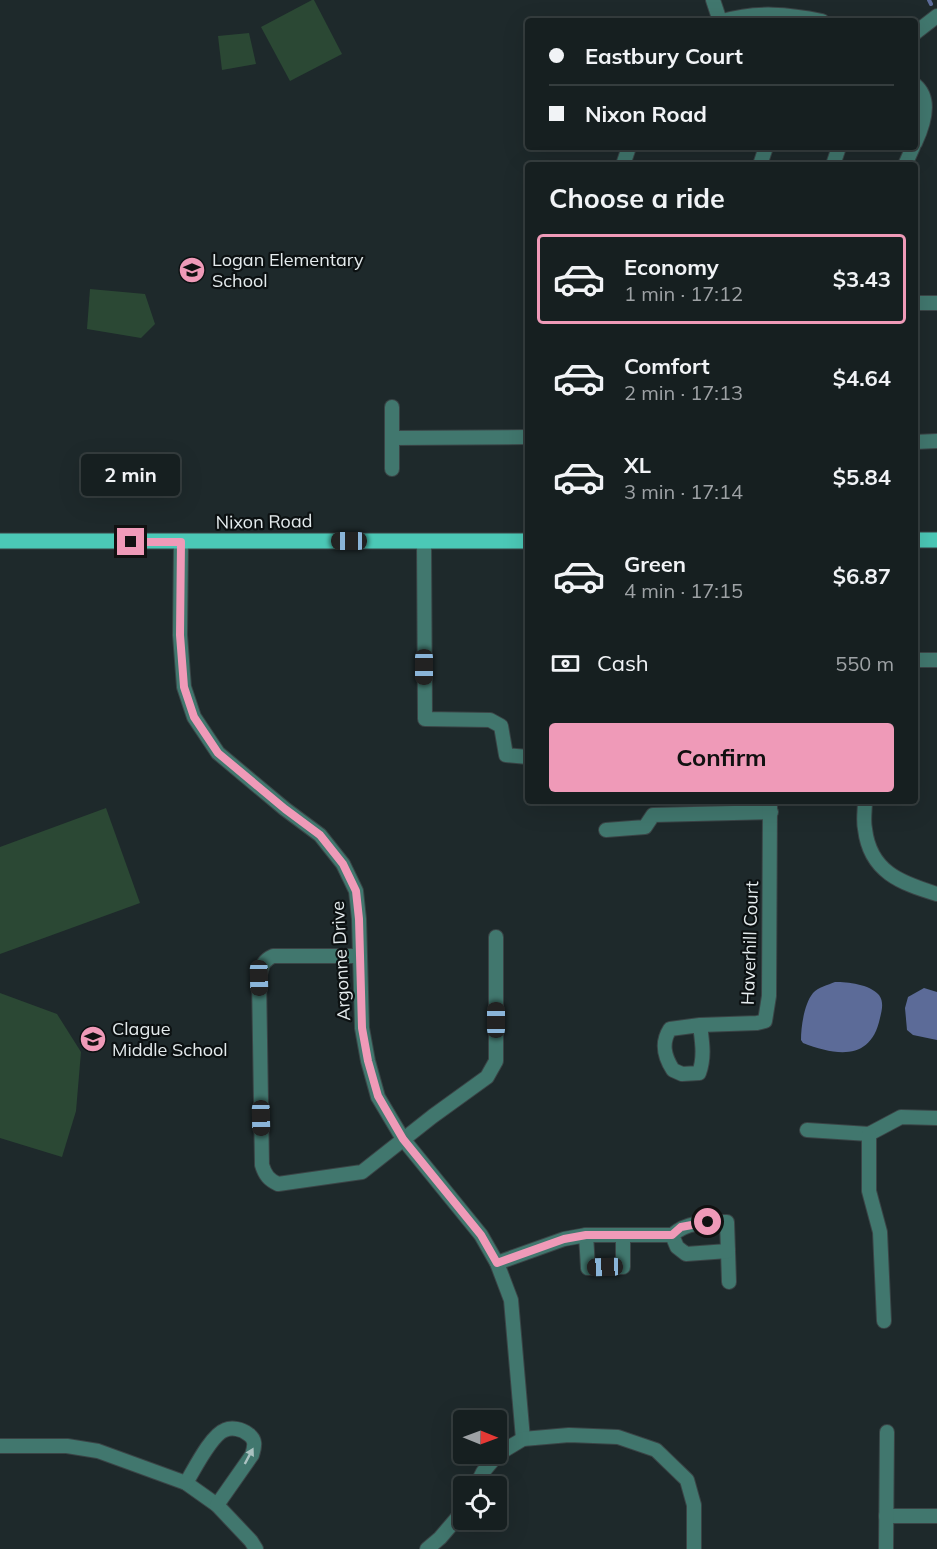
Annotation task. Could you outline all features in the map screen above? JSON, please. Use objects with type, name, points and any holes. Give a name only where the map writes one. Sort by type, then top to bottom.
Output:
[{"type":"main road","name":"Nixon Road","points":[[0,541],[525,541]]},
{"type":"street","points":[[713,0],[721,18]]},
{"type":"street","points":[[734,18],[745,15],[793,15],[808,18]]},
{"type":"street","points":[[918,31],[937,16]]},
{"type":"street","points":[[918,87],[925,110],[918,136]]},
{"type":"street","points":[[918,303],[937,303]]},
{"type":"street","points":[[392,407],[392,470]]},
{"type":"street","points":[[392,438],[525,436]]},
{"type":"street","points":[[918,442],[937,441]]},
{"type":"street","name":"Argonne Drive","points":[[181,542],[180,635],[184,687],[194,717],[218,753],[320,835],[343,864],[356,891],[362,1028],[378,1096],[403,1139],[481,1235],[497,1263],[511,1300],[523,1439]]},
{"type":"street","points":[[424,542],[425,719],[490,720],[501,726],[506,755],[525,758]]},
{"type":"street","points":[[918,660],[937,660]]},
{"type":"street","points":[[865,804],[864,829],[877,862],[889,874],[904,883],[937,894]]},
{"type":"street","points":[[606,830],[645,827],[653,815],[770,806]]},
{"type":"street","name":"Haverhill Court","points":[[700,1025],[765,1021],[769,996],[770,806]]},
{"type":"street","points":[[360,956],[273,956],[265,959],[262,964],[259,978],[262,1165],[270,1180],[278,1184],[362,1172],[487,1077],[496,1061],[496,937]]},
{"type":"street","points":[[807,1130],[869,1134],[901,1117],[937,1118]]},
{"type":"street","points":[[869,1134],[869,1191],[880,1232],[884,1321]]},
{"type":"street","points":[[497,1263],[564,1239],[586,1235],[672,1235],[681,1227],[693,1224],[727,1222],[729,1282]]},
{"type":"street","points":[[586,1235],[588,1268],[623,1267],[623,1235]]},
{"type":"street","points":[[672,1235],[677,1247],[686,1254],[728,1251]]},
{"type":"street","points":[[186,1483],[216,1436],[225,1430],[235,1428],[244,1431],[251,1436],[255,1445],[252,1455],[217,1505]]},
{"type":"street","points":[[886,1549],[887,1432]]},
{"type":"street","points":[[481,1476],[498,1454],[523,1439],[569,1436],[618,1437],[656,1450],[687,1480],[694,1505],[694,1549]]},
{"type":"street","points":[[0,1446],[67,1446],[98,1451],[186,1483],[217,1505],[256,1549]]},
{"type":"street","points":[[886,1516],[937,1516]]},
{"type":"street","points":[[426,1549],[440,1538],[453,1523]]},
{"type":"green space","points":[[312,0],[342,54],[290,81],[261,27]]},
{"type":"green space","points":[[249,33],[256,64],[222,70],[218,36]]},
{"type":"green space","points":[[90,289],[145,294],[155,324],[141,338],[87,329]]},
{"type":"green space","points":[[106,808],[140,903],[0,954],[0,847]]},
{"type":"green space","points":[[0,993],[57,1014],[81,1052],[76,1111],[62,1157],[0,1138]]},
{"type":"water","points":[[835,982],[864,986],[875,991],[882,1000],[876,1032],[861,1048],[840,1052],[828,1051],[803,1043],[801,1040],[807,1003],[818,989]]},
{"type":"water","points":[[924,988],[937,992],[937,1040],[913,1035],[907,1030],[905,1008],[908,997]]},
{"type":"waterway","points":[[929,0],[931,4]]},
{"type":"place","name":"Logan Elementary School","points":[[192,270]]},
{"type":"place","name":"Clague Middle School","points":[[93,1039]]},
{"type":"route","points":[[131,542],[181,542],[180,635],[184,687],[194,717],[218,753],[320,835],[343,864],[356,891],[362,1028],[378,1096],[403,1139],[481,1235],[497,1263],[564,1239],[596,1234],[672,1235],[681,1227],[708,1222]]}]
